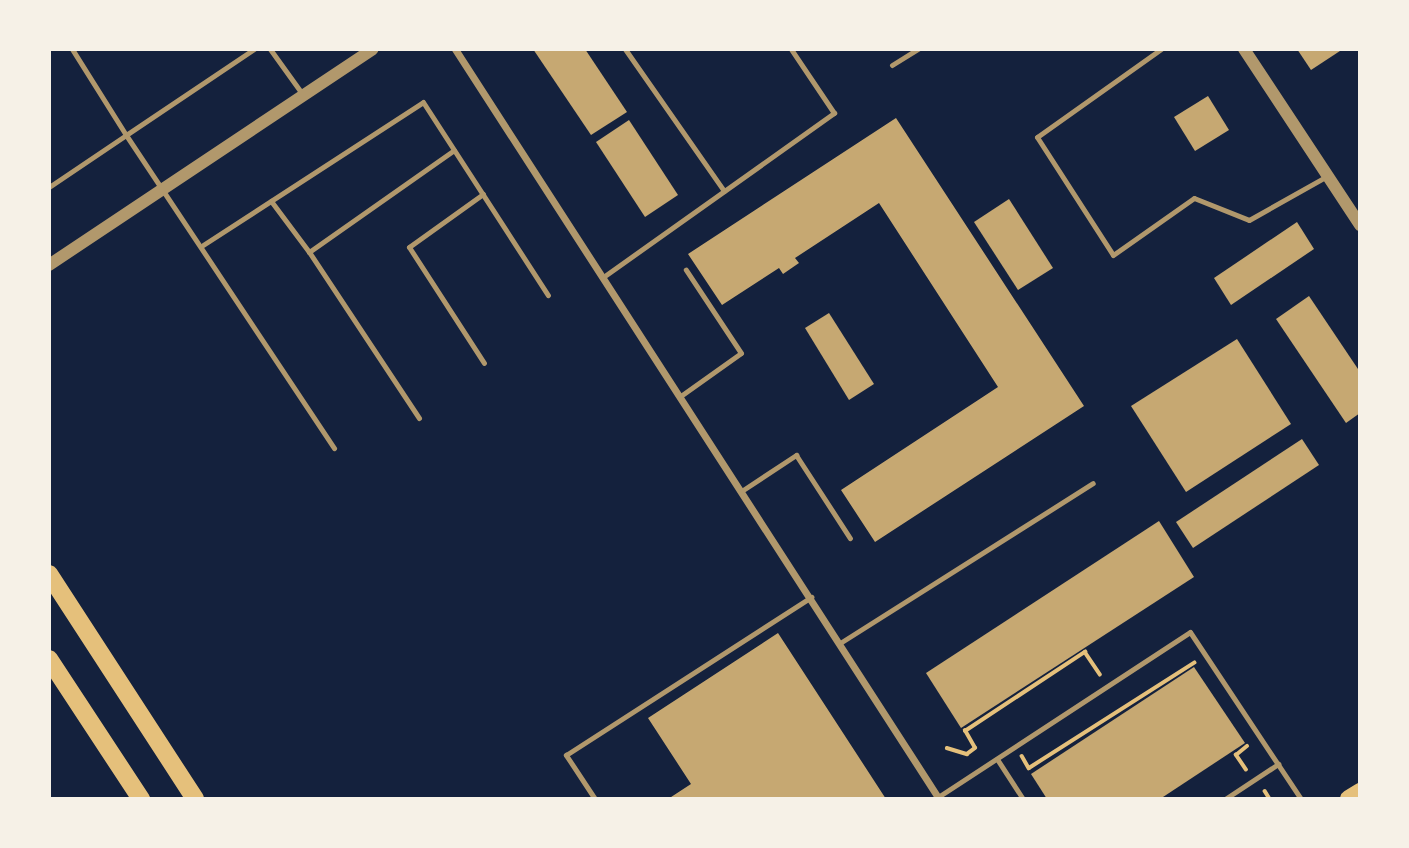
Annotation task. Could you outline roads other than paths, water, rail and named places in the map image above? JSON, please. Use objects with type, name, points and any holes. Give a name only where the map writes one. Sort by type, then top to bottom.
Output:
[{"type":"main road","points":[[49,574],[195,799]]},
{"type":"main road","points":[[49,659],[141,799]]},
{"type":"main road","points":[[1349,799],[1360,792]]},
{"type":"street","points":[[49,265],[373,49]]},
{"type":"street","points":[[455,49],[606,275],[939,798]]},
{"type":"street","points":[[1244,49],[1360,225]]},
{"type":"lane","points":[[72,49],[126,135],[166,187],[334,448]]},
{"type":"lane","points":[[49,187],[254,49]]},
{"type":"lane","points":[[270,49],[303,95]]},
{"type":"lane","points":[[625,49],[724,191]]},
{"type":"lane","points":[[606,275],[834,113],[791,49]]},
{"type":"lane","points":[[892,65],[918,49]]},
{"type":"lane","points":[[1161,49],[1037,137],[1113,255],[1194,198],[1249,220],[1328,176]]},
{"type":"lane","points":[[203,245],[423,102],[548,295]]},
{"type":"lane","points":[[309,252],[454,150]]},
{"type":"lane","points":[[483,194],[409,247],[484,363]]},
{"type":"lane","points":[[271,201],[309,252],[419,418]]},
{"type":"lane","points":[[682,395],[741,353],[685,270]]},
{"type":"lane","points":[[743,490],[796,455],[849,538]]},
{"type":"lane","points":[[840,642],[1093,484]]},
{"type":"lane","points":[[595,799],[566,755],[811,597]]},
{"type":"lane","points":[[939,798],[1190,632],[1301,799]]},
{"type":"lane","points":[[997,759],[1023,799]]},
{"type":"lane","points":[[1225,799],[1278,764]]}]
